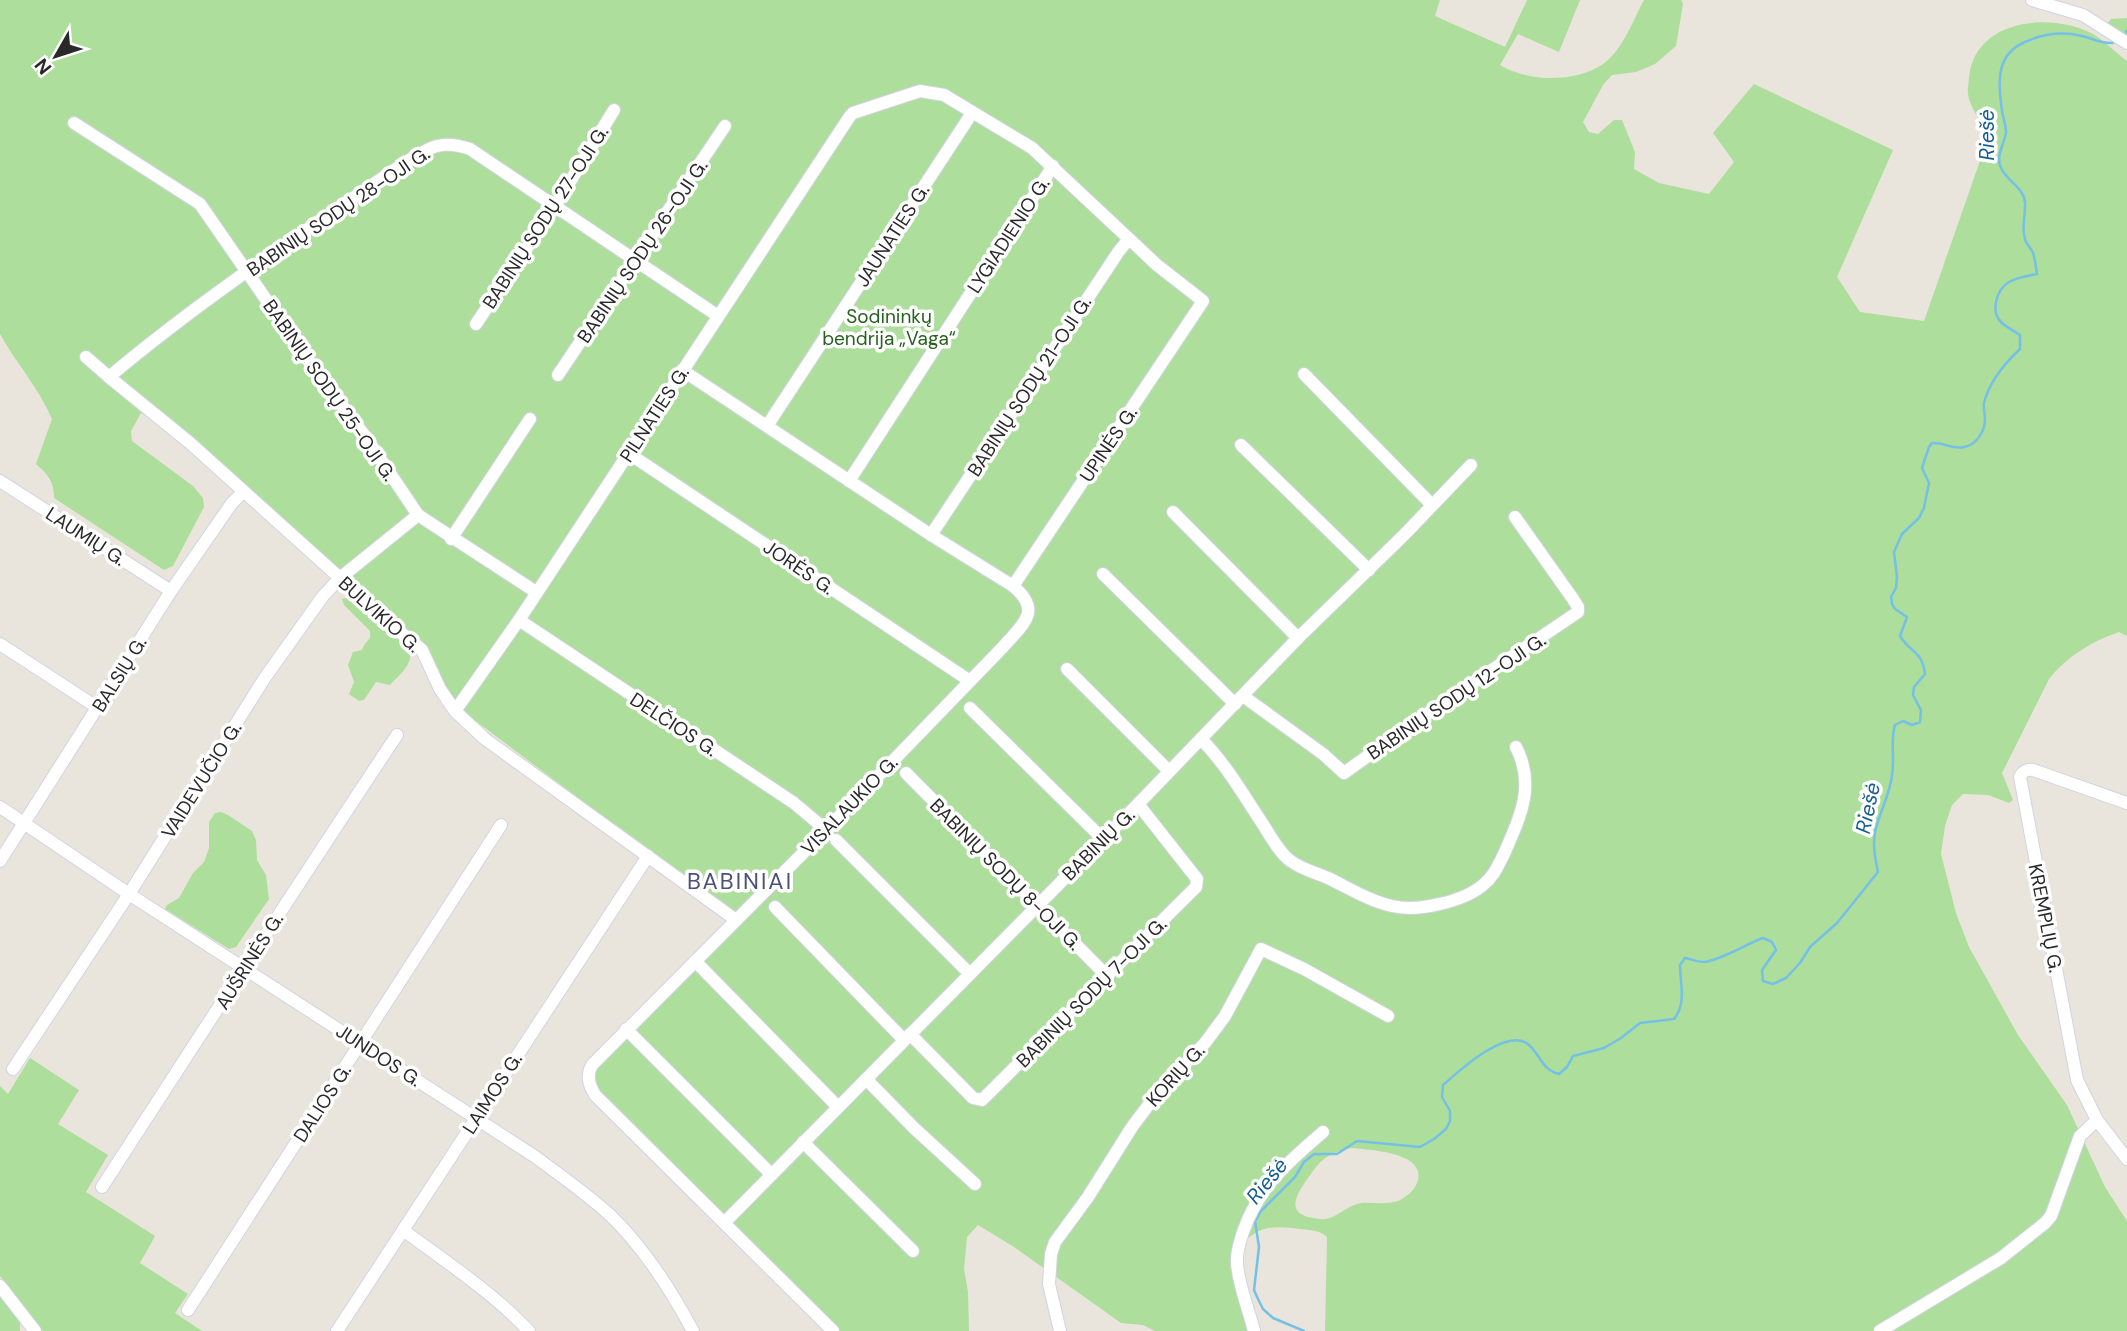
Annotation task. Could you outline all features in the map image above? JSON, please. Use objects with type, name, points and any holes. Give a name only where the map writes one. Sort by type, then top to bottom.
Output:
[{"type":"street","points":[[2032,0],[2065,4],[2127,43]]},
{"type":"street","name":"PILNATIES G.","points":[[454,712],[519,620],[850,116],[920,91],[944,94],[972,113]]},
{"type":"street","name":"BABINIŲ SODŲ 27-OJI G.","points":[[476,324],[555,206],[614,110]]},
{"type":"street","points":[[972,113],[1032,148],[1129,239]]},
{"type":"street","name":"JAUNATIES G.","points":[[767,426],[972,113]]},
{"type":"street","name":"BABINIŲ SODŲ 25-OJI G.","points":[[74,123],[200,204],[418,515],[536,592]]},
{"type":"street","name":"BABINIŲ SODŲ 26-OJI G.","points":[[558,375],[725,126]]},
{"type":"street","name":"BABINIŲ SODŲ 28-OJI G.","points":[[109,377],[155,338],[246,272],[406,162],[441,144],[470,149],[718,316]]},
{"type":"street","name":"LYGIADIENIO G.","points":[[849,481],[1053,166]]},
{"type":"street","name":"UPINĖS G.","points":[[1013,586],[1203,301],[1129,239]]},
{"type":"street","name":"BABINIŲ SODŲ 21-OJI G.","points":[[931,535],[1129,239]]},
{"type":"street","name":"BULVIKIO G.","points":[[86,357],[190,443],[366,604],[422,650],[440,690],[454,712],[485,739],[736,920]]},
{"type":"street","points":[[682,370],[931,535],[1013,586]]},
{"type":"street","points":[[1304,374],[1432,505]]},
{"type":"street","points":[[451,539],[530,419]]},
{"type":"street","points":[[1241,445],[1369,570]]},
{"type":"street","name":"JORĖS G.","points":[[628,453],[970,681]]},
{"type":"street","name":"BABINIŲ G.","points":[[724,1223],[1471,465]]},
{"type":"street","name":"LAUMIŲ G.","points":[[0,481],[171,592]]},
{"type":"street","name":"BALSIŲ G.","points":[[0,861],[171,592],[232,503],[243,492]]},
{"type":"street","points":[[1173,512],[1298,638]]},
{"type":"street","name":"VAIDEVUČIO G.","points":[[13,1069],[129,894],[264,679],[323,596],[340,578],[418,515]]},
{"type":"street","name":"BABINIŲ SODŲ 12-OJI G.","points":[[1239,700],[1323,754],[1344,773],[1578,612],[1573,599],[1515,517]]},
{"type":"street","points":[[1103,574],[1239,700]]},
{"type":"street","name":"VISALAUKIO G.","points":[[832,1331],[595,1095],[590,1087],[589,1071],[626,1029],[826,830],[1003,647],[1027,619],[1028,603],[1013,586]]},
{"type":"street","name":"DELČIOS G.","points":[[519,620],[794,803],[826,830]]},
{"type":"street","points":[[0,644],[98,708]]},
{"type":"street","points":[[1067,669],[1169,771]]},
{"type":"street","points":[[970,708],[1103,839]]},
{"type":"street","name":"AUŠRINĖS G.","points":[[102,1186],[302,876],[397,735]]},
{"type":"street","points":[[1201,738],[1217,756],[1286,858],[1365,897],[1404,908],[1459,898],[1482,886],[1496,871],[1525,795],[1524,766],[1516,747]]},
{"type":"street","name":"KREMPLIŲ G.","points":[[2127,803],[2033,770],[2022,773],[2020,777],[2077,1080],[2096,1121],[2127,1159]]},
{"type":"street","name":"BABINIŲ SODŲ 8-OJI G.","points":[[905,773],[1106,975]]},
{"type":"street","name":"BABINIŲ SODŲ 7-OJI G.","points":[[907,1037],[972,1098],[982,1100],[1196,887],[1196,878],[1138,804]]},
{"type":"street","points":[[0,807],[24,822]]},
{"type":"street","name":"JUNDOS G.","points":[[24,822],[129,894],[476,1118],[570,1182],[612,1217],[647,1258],[668,1287],[692,1331]]},
{"type":"street","name":"DALIOS G.","points":[[188,1310],[501,825]]},
{"type":"street","points":[[836,839],[970,974]]},
{"type":"street","name":"LAIMOS G.","points":[[337,1331],[648,856]]},
{"type":"street","points":[[775,907],[907,1037]]},
{"type":"street","name":"KORIŲ G.","points":[[1059,1331],[1049,1284],[1051,1254],[1055,1242],[1156,1095],[1205,1043],[1225,1016],[1261,949],[1304,969],[1388,1016]]},
{"type":"street","points":[[695,961],[838,1107]]},
{"type":"street","points":[[626,1029],[771,1174]]},
{"type":"street","points":[[866,1079],[975,1184]]},
{"type":"street","points":[[1880,1331],[2001,1258],[2045,1223],[2051,1216],[2080,1136],[2096,1121]]},
{"type":"street","points":[[1254,1331],[1237,1266],[1240,1240],[1264,1189],[1283,1166],[1323,1132]]},
{"type":"street","points":[[803,1142],[913,1251]]},
{"type":"street","points":[[403,1230],[508,1309],[529,1331]]},
{"type":"street","points":[[0,1286],[35,1331]]},
{"type":"green space","name":"Sodininkų bendrija „Vaga“","points":[[0,0],[1440,0],[1435,16],[1505,47],[1527,0],[1580,0],[1559,52],[1518,34],[1500,65],[1524,75],[1552,78],[1579,75],[1603,64],[1622,43],[1644,0],[1681,0],[1683,4],[1676,46],[1655,64],[1636,72],[1612,75],[1603,85],[1583,122],[1589,132],[1598,134],[1614,120],[1622,120],[1635,152],[1634,169],[1659,183],[1709,194],[1734,162],[1713,133],[1754,84],[1893,150],[1837,277],[1860,312],[1924,321],[1988,138],[1968,94],[1974,59],[1984,44],[1998,33],[2014,26],[2052,23],[2089,32],[2127,61],[2127,636],[2119,632],[2099,640],[2072,657],[2049,679],[2002,773],[2013,800],[2009,803],[1988,795],[1963,794],[1952,805],[1945,826],[1941,854],[1956,913],[1969,947],[2018,1035],[2067,1105],[2105,1187],[2127,1221],[2127,1331],[1325,1331],[1327,1237],[1315,1231],[1279,1227],[1256,1232],[1234,1253],[1248,1331],[1155,1331],[1143,1325],[1121,1323],[1014,1247],[978,1225],[967,1237],[964,1269],[968,1292],[969,1331],[840,1331],[596,1089],[594,1070],[741,920],[453,704],[423,645],[188,437],[141,413],[131,431],[132,441],[193,486],[203,498],[204,507],[173,566],[164,570],[54,498],[50,479],[36,464],[52,419],[0,334]],"holes":[[[1352,1148],[1383,1152],[1406,1159],[1414,1165],[1418,1173],[1414,1189],[1398,1201],[1361,1203],[1326,1219],[1311,1218],[1298,1212],[1297,1196],[1320,1162],[1339,1151]]]},
{"type":"green space","points":[[2127,18],[2127,39],[2107,24],[2111,19]]},
{"type":"green space","points":[[346,598],[409,648],[410,653],[406,668],[390,685],[376,682],[364,700],[359,701],[349,694],[354,682],[348,665],[353,652],[362,650],[370,638],[370,631],[344,605],[342,599]]},
{"type":"green space","points":[[221,812],[252,831],[256,840],[257,860],[266,875],[269,899],[236,947],[229,949],[165,909],[179,898],[193,873],[204,862],[209,848],[209,822],[215,813]]},
{"type":"green space","points":[[30,1058],[79,1090],[58,1124],[108,1155],[86,1192],[155,1236],[140,1263],[188,1294],[175,1313],[202,1331],[43,1331],[0,1276],[0,1086],[8,1094]]},
{"type":"green space","points":[[0,1294],[20,1322],[20,1331],[0,1331]]},
{"type":"waterway","name":"Riešė","points":[[1304,1331],[1273,1318],[1263,1309],[1258,1299],[1254,1290],[1259,1247],[1255,1221],[1261,1211],[1295,1177],[1304,1162],[1314,1154],[1337,1154],[1357,1141],[1420,1147],[1434,1139],[1446,1129],[1450,1121],[1450,1111],[1442,1097],[1443,1085],[1483,1053],[1508,1041],[1519,1040],[1528,1044],[1549,1069],[1559,1074],[1573,1056],[1604,1048],[1640,1023],[1674,1019],[1682,993],[1680,965],[1685,958],[1709,961],[1763,938],[1772,942],[1776,950],[1762,970],[1763,981],[1773,984],[1786,978],[1810,947],[1837,923],[1878,872],[1874,839],[1891,782],[1895,725],[1903,721],[1912,725],[1920,722],[1921,710],[1913,695],[1914,687],[1925,674],[1919,656],[1900,636],[1907,617],[1892,604],[1891,597],[1896,588],[1897,577],[1894,552],[1902,534],[1919,518],[1924,508],[1929,483],[1922,468],[1929,447],[1936,443],[1960,448],[1976,441],[1983,429],[1984,403],[1990,388],[2003,367],[2020,349],[2020,335],[2003,324],[1998,317],[1998,295],[2009,282],[2037,274],[2033,253],[2024,234],[2024,197],[2003,172],[1999,163],[2006,132],[2000,89],[2001,68],[2010,52],[2019,45],[2043,36],[2069,34],[2113,43]]},
{"type":"district","name":"BABINIAI","points":[[740,881]]}]
